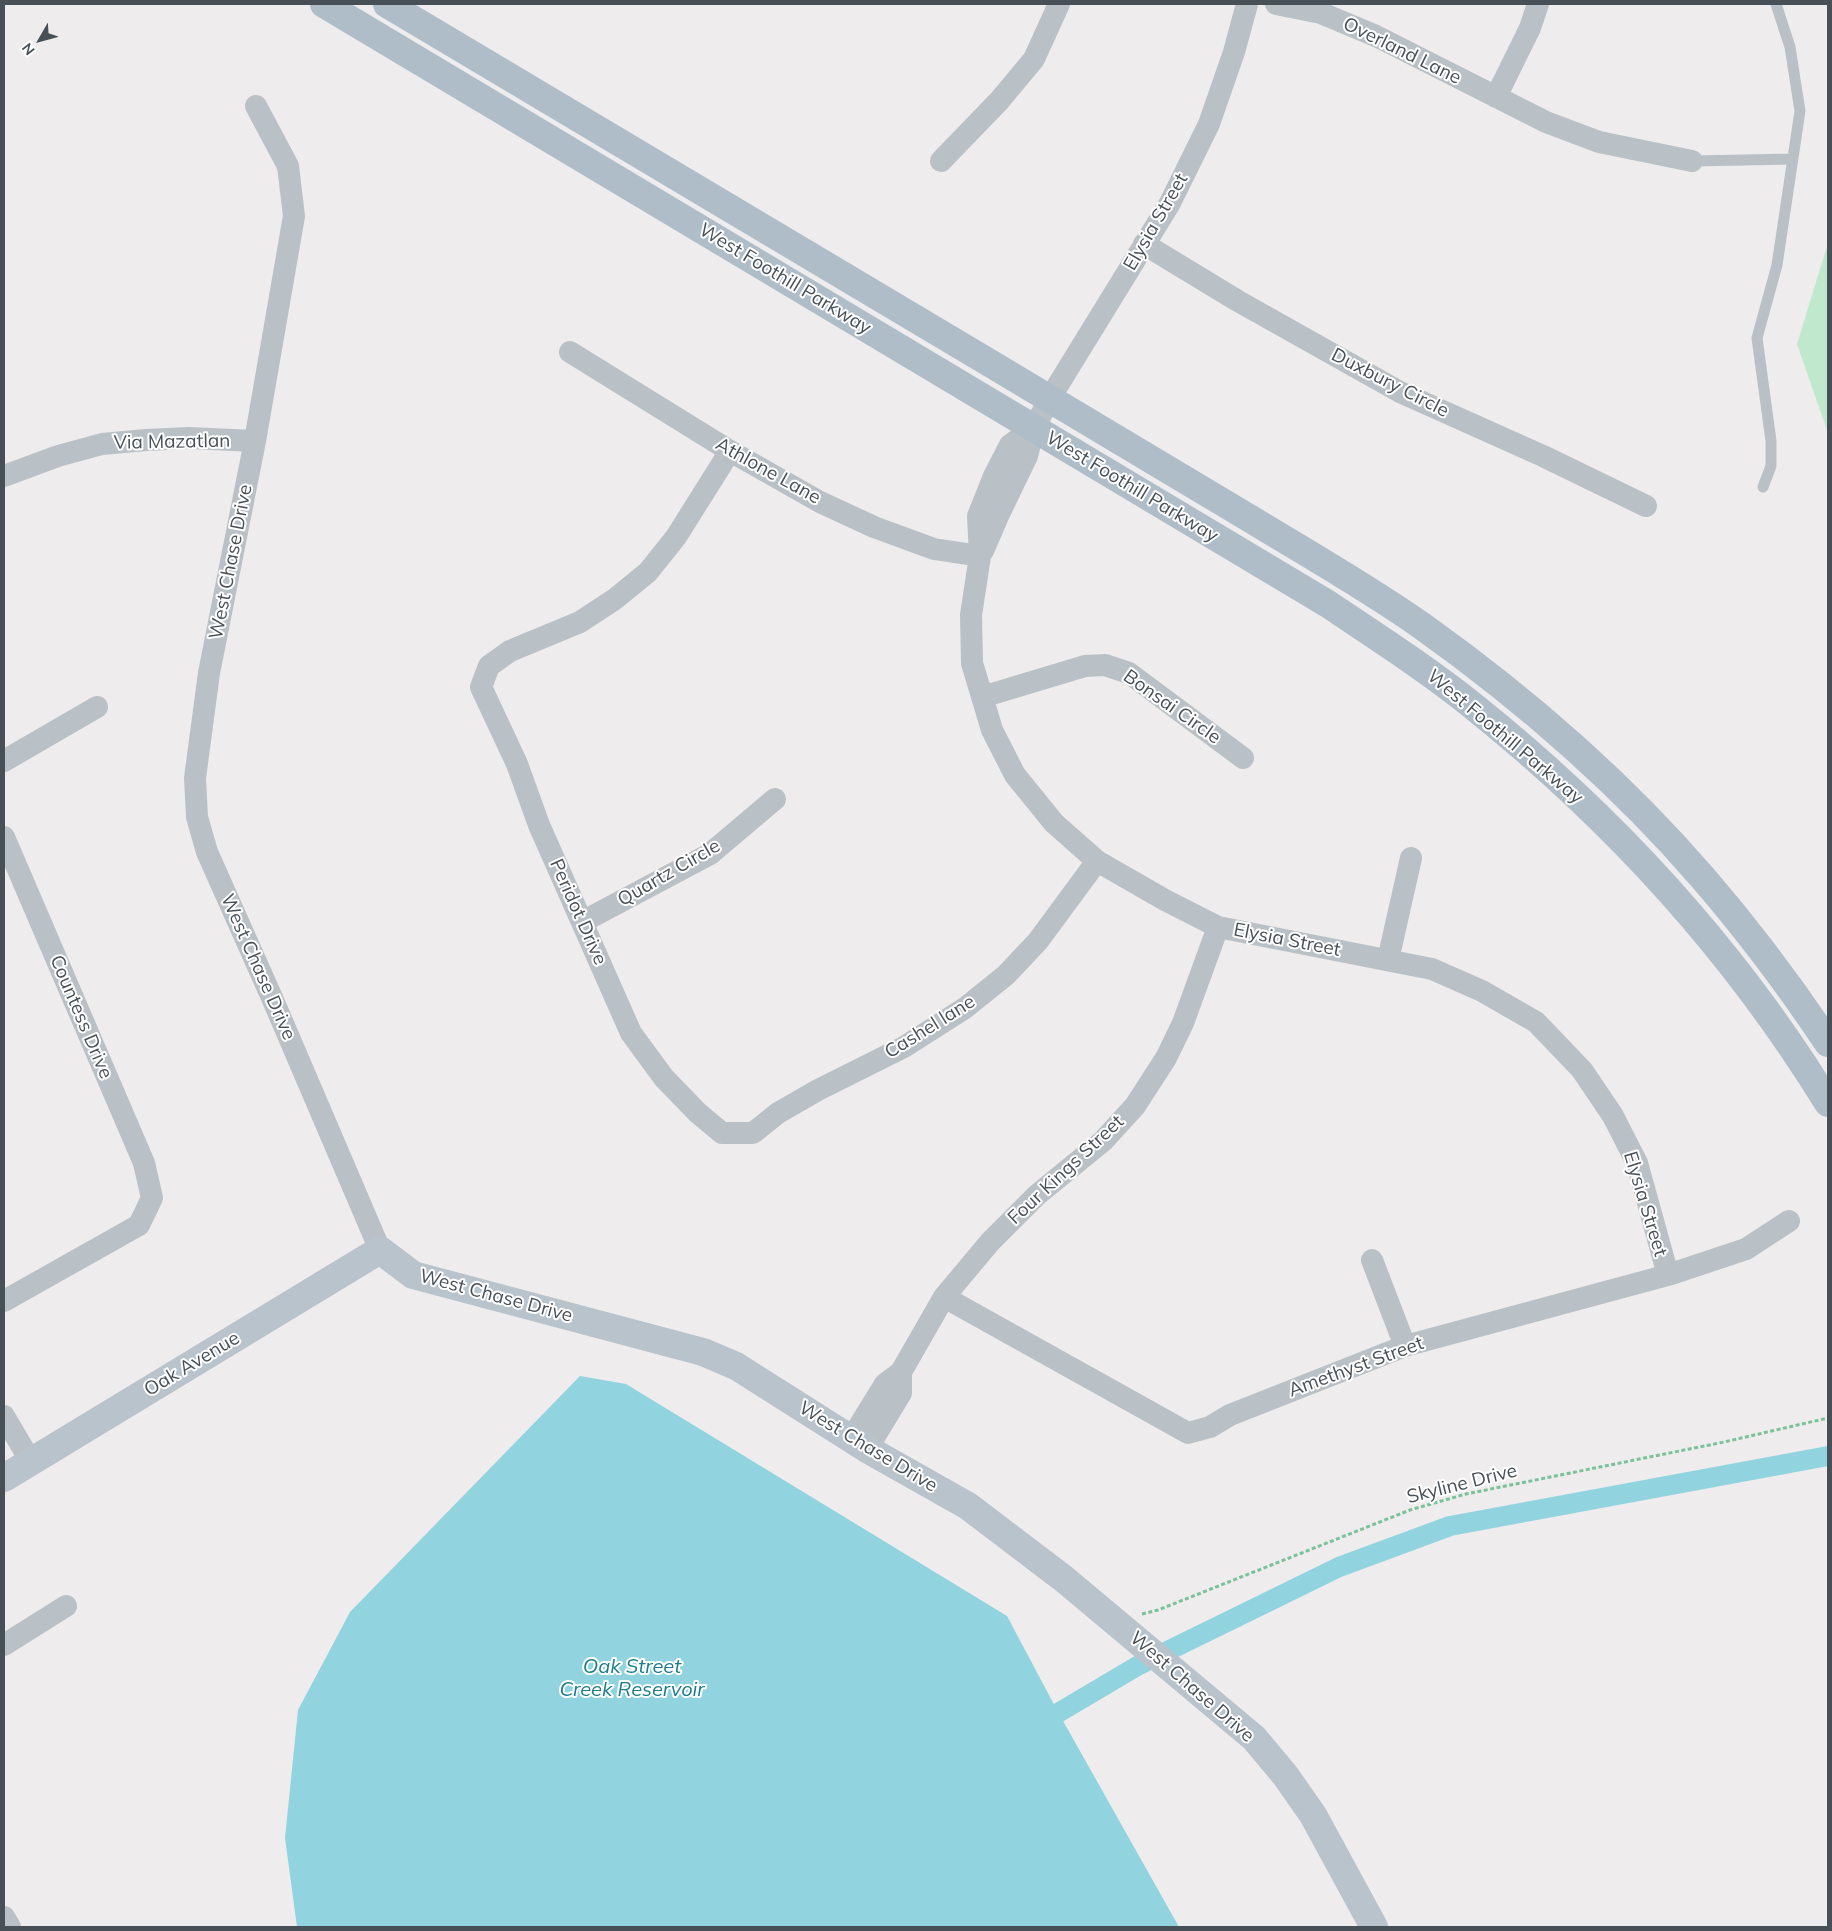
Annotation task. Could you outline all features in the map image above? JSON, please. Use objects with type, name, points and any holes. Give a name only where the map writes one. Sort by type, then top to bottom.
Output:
[{"type":"main road","name":"West Foothill Parkway","points":[[324,4],[1328,604],[1425,670],[1472,705],[1552,772],[1645,863],[1725,955],[1770,1016],[1828,1103]]},
{"type":"main road","name":"West Foothill Parkway","points":[[387,4],[1050,398],[1344,576],[1420,626],[1500,686],[1565,740],[1635,806],[1702,877],[1774,967],[1828,1043]]},
{"type":"street","points":[[941,161],[999,101],[1034,59],[1059,4]]},
{"type":"street","name":"Elysia Street","points":[[1247,4],[1234,52],[1209,124],[1170,203],[1050,398],[1034,428],[1010,445],[994,476],[978,516],[980,556],[971,616],[972,663],[992,730],[1015,775],[1054,823],[1097,861],[1165,900],[1218,927],[1432,969],[1482,991],[1536,1022],[1582,1070],[1613,1116],[1637,1163],[1668,1276]]},
{"type":"street","name":"Overland Lane","points":[[1276,4],[1321,14],[1376,36],[1546,122],[1599,142],[1692,160]]},
{"type":"street","points":[[1496,97],[1530,28],[1538,4]]},
{"type":"street","name":"West Chase Drive","points":[[256,106],[288,166],[294,216],[255,441],[209,673],[195,778],[197,817],[207,852],[273,1000],[380,1250],[413,1274],[703,1352],[736,1366],[859,1444],[968,1506],[1064,1579],[1254,1738],[1286,1775],[1312,1815],[1374,1927]]},
{"type":"street","name":"Duxbury Circle","points":[[1144,244],[1400,392],[1543,456],[1646,506]]},
{"type":"street","name":"Athlone Lane","points":[[570,352],[730,451],[820,502],[874,527],[934,549],[980,556]]},
{"type":"street","name":"Via Mazatlan","points":[[4,476],[58,456],[102,444],[189,438],[255,441]]},
{"type":"street","name":"Peridot Drive","points":[[722,1132],[698,1112],[664,1078],[631,1033],[539,825],[517,764],[481,687],[489,666],[510,651],[580,622],[648,572],[676,537],[730,451]]},
{"type":"street","name":"Bonsai Circle","points":[[982,697],[1085,666],[1105,665],[1129,672],[1243,758]]},
{"type":"street","points":[[4,761],[97,707]]},
{"type":"street","name":"Quartz Circle","points":[[582,922],[710,854],[775,799]]},
{"type":"street","name":"Countess Drive","points":[[4,837],[144,1163],[152,1198],[139,1225],[4,1301]]},
{"type":"street","points":[[1388,960],[1411,858]]},
{"type":"street","name":"Cashel lane","points":[[722,1132],[753,1132],[778,1113],[818,1090],[904,1047],[965,1008],[1006,975],[1038,941],[1097,861]]},
{"type":"street","name":"Four Kings Street","points":[[859,1444],[885,1384],[901,1372],[944,1297],[990,1242],[1037,1195],[1103,1141],[1135,1106],[1166,1058],[1184,1023],[1218,927]]},
{"type":"street","name":"Amethyst Street","points":[[944,1297],[1188,1433],[1210,1427],[1230,1415],[1404,1346],[1668,1276],[1746,1249],[1789,1221]]},
{"type":"street","name":"Oak Avenue","points":[[4,1478],[380,1250]]},
{"type":"street","points":[[1372,1260],[1404,1346]]},
{"type":"street","points":[[4,1416],[31,1462]]},
{"type":"street","points":[[4,1645],[66,1606]]},
{"type":"street","points":[[4,1917],[10,1927]]},
{"type":"lane","points":[[1763,487],[1771,466],[1771,441],[1757,338],[1777,265],[1800,111],[1790,47],[1776,4]]},
{"type":"lane","points":[[1692,160],[1793,159]]},
{"type":"path","name":"Skyline Drive","points":[[1115,1621],[1158,1610],[1410,1510],[1433,1503],[1466,1494],[1724,1442],[1828,1418]]},
{"type":"green space","points":[[1828,243],[1828,433],[1797,344]]},
{"type":"water","name":"Oak Street Creek Reservoir","points":[[580,1376],[626,1384],[1007,1616],[1058,1712],[1179,1927],[297,1927],[285,1838],[298,1710],[350,1612]]},
{"type":"waterway","points":[[1036,1726],[1139,1665],[1339,1567],[1450,1526],[1828,1456]]}]
